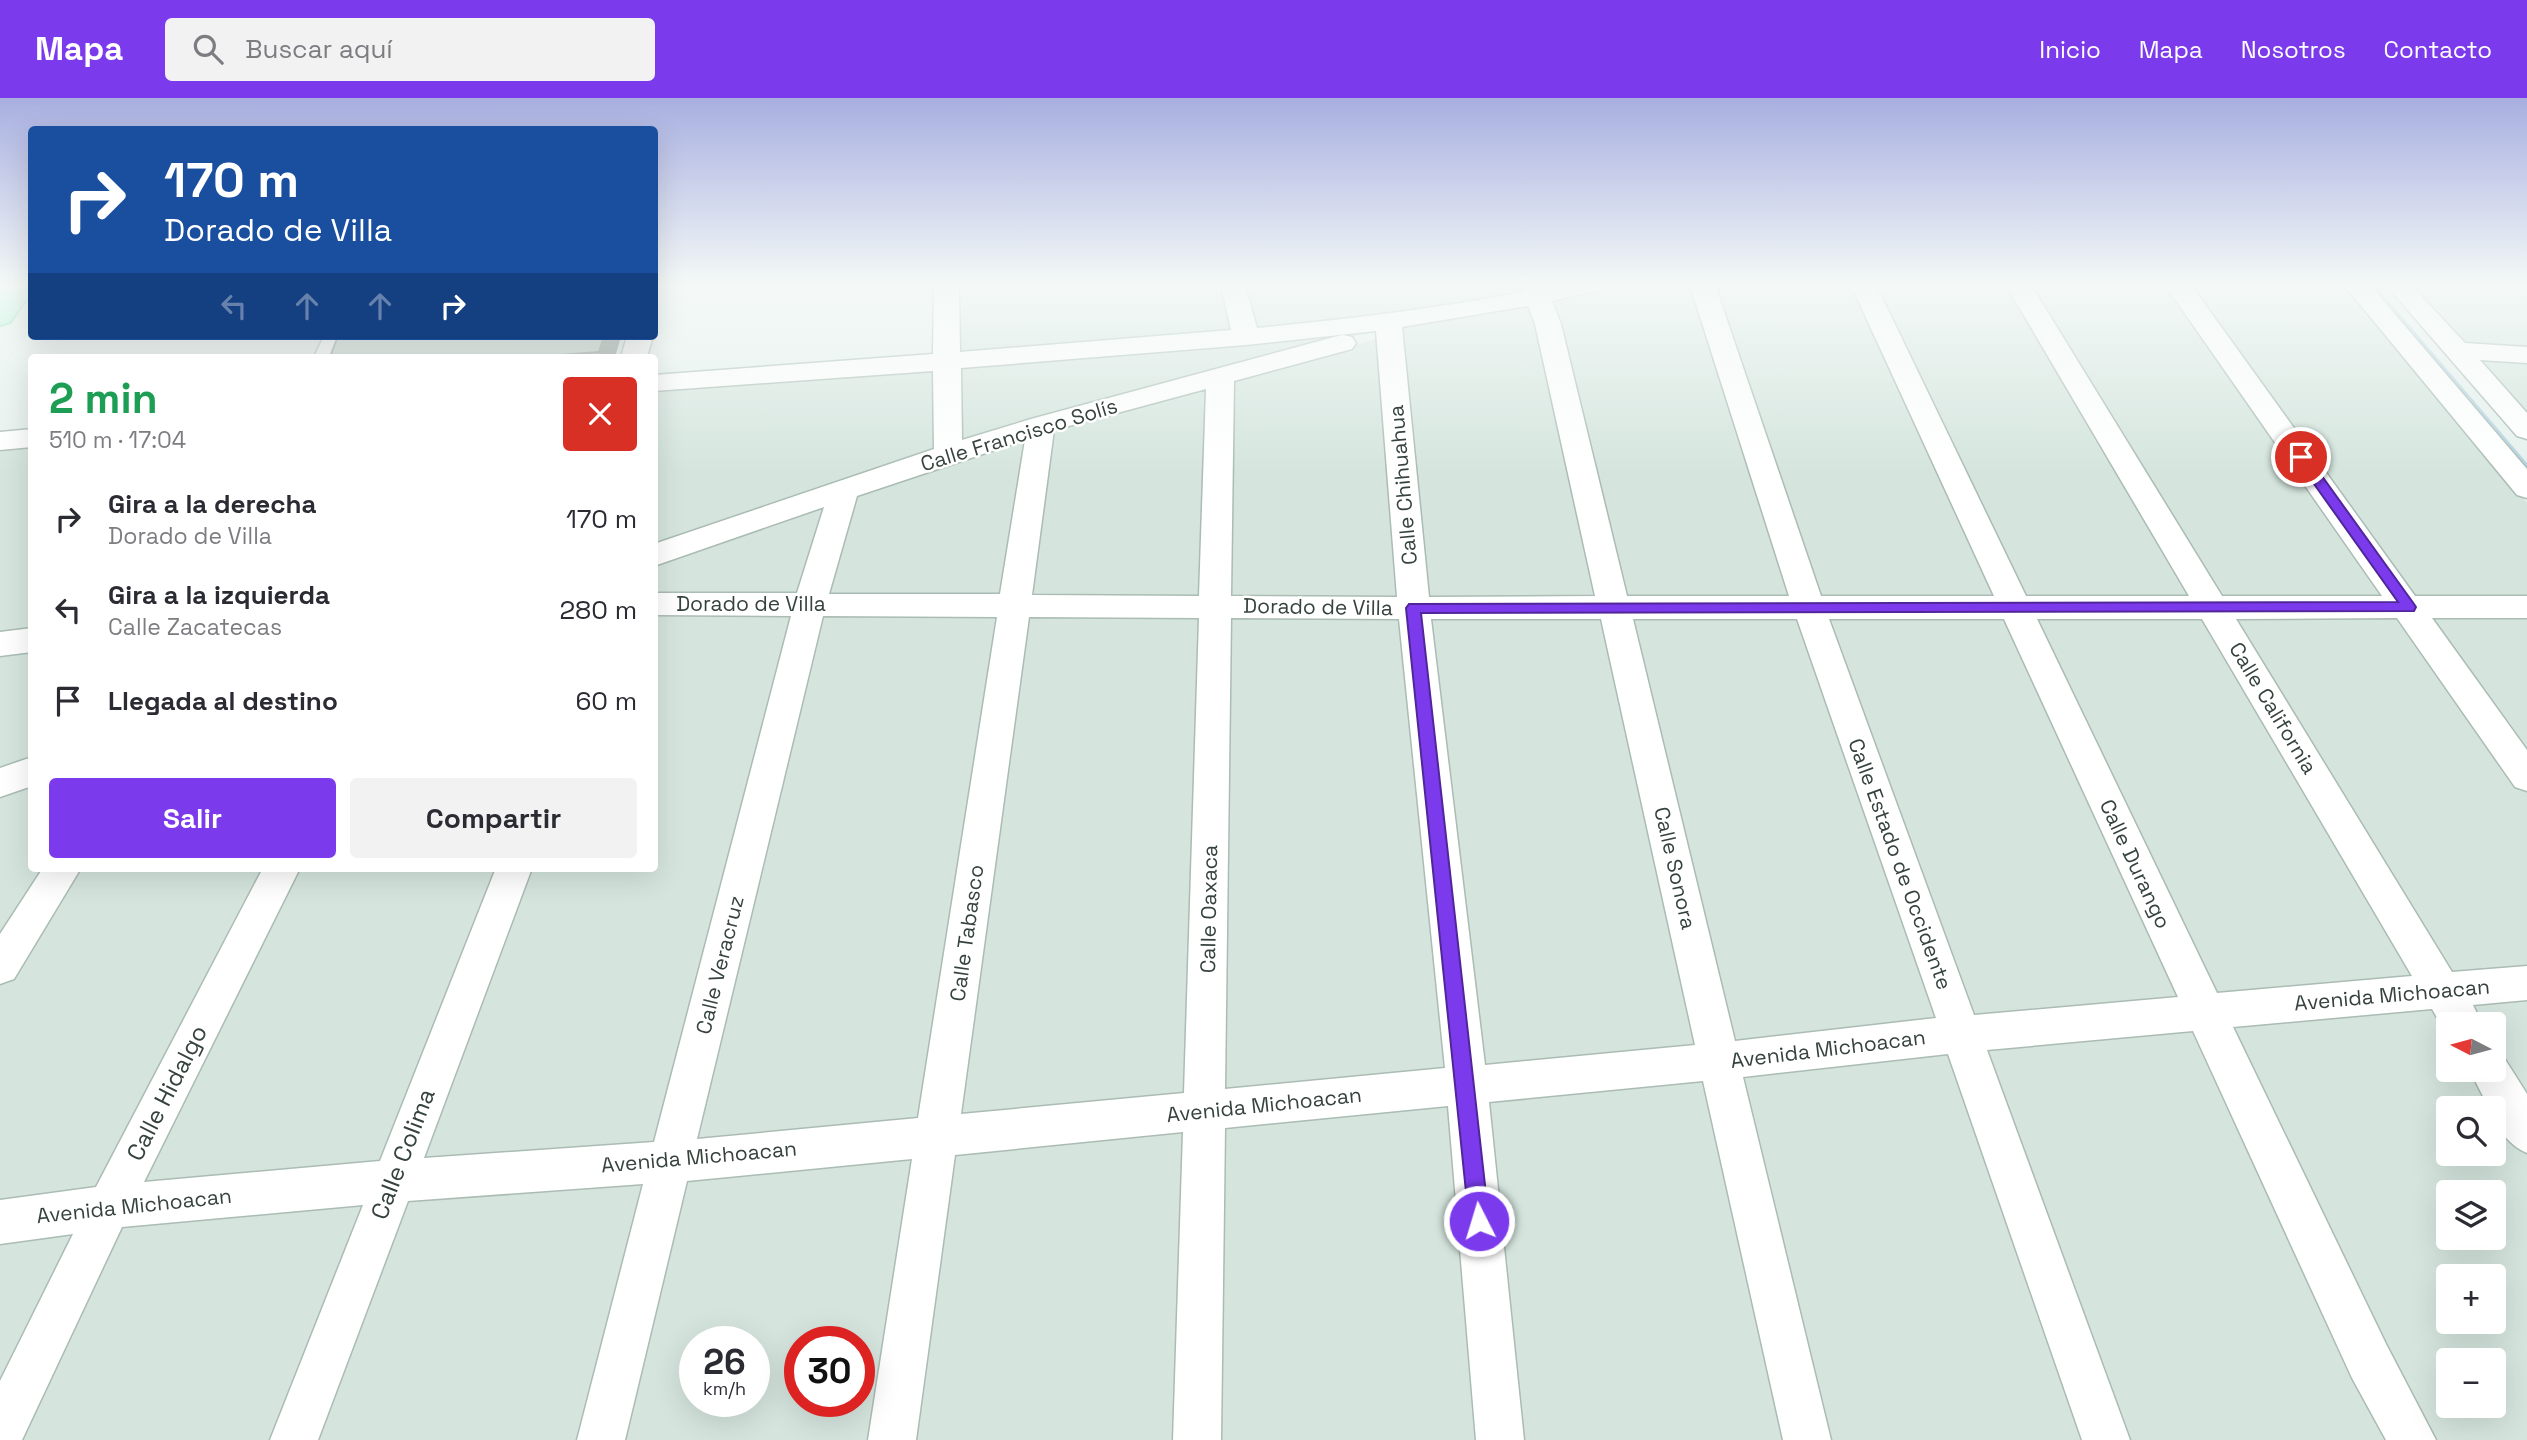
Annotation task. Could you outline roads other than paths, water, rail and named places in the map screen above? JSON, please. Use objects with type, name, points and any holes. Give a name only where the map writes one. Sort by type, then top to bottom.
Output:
[{"type":"street","points":[[947,348],[948,454]]},
{"type":"street","points":[[658,383],[1119,348]]},
{"type":"street","name":"Calle Francisco Solís","points":[[658,554],[948,454],[1041,425],[1319,348]]},
{"type":"street","name":"Calle Chihuahua","points":[[1391,348],[1414,608],[1466,1084],[1500,1440]]},
{"type":"street","name":"Calle Sonora","points":[[1553,348],[1807,1440]]},
{"type":"street","name":"Calle Estado de Occidente","points":[[1724,348],[1809,608],[2106,1440]]},
{"type":"street","name":"Calle Durango","points":[[1893,348],[2369,1361],[2412,1440]]},
{"type":"street","name":"Calle California","points":[[2057,348],[2453,1007]]},
{"type":"street","points":[[2223,348],[2527,777]]},
{"type":"street","points":[[2409,348],[2527,488]]},
{"type":"street","points":[[2455,348],[2523,421]]},
{"type":"street","points":[[2458,351],[2527,355]]},
{"type":"street","name":"Calle Oaxaca","points":[[1197,1440],[1220,377]]},
{"type":"street","name":"Calle Tabasco","points":[[892,1440],[1041,425]]},
{"type":"street","points":[[0,441],[28,438]]},
{"type":"street","name":"Calle Veracruz","points":[[601,1440],[810,604],[843,492]]},
{"type":"street","name":"Dorado de Villa","points":[[658,604],[1414,608],[2527,607]]},
{"type":"street","points":[[0,644],[28,640]]},
{"type":"street","points":[[0,783],[28,772]]},
{"type":"street","points":[[0,967],[60,872]]},
{"type":"street","name":"Calle Hidalgo","points":[[0,1433],[109,1207],[280,872]]},
{"type":"street","name":"Calle Colima","points":[[294,1440],[512,872]]},
{"type":"street","name":"Avenida Michoacan","points":[[0,1222],[109,1207],[393,1181],[670,1161],[2206,1012],[2453,1007],[2527,983]]},
{"type":"street","points":[[2497,1082],[2527,1133]]}]
